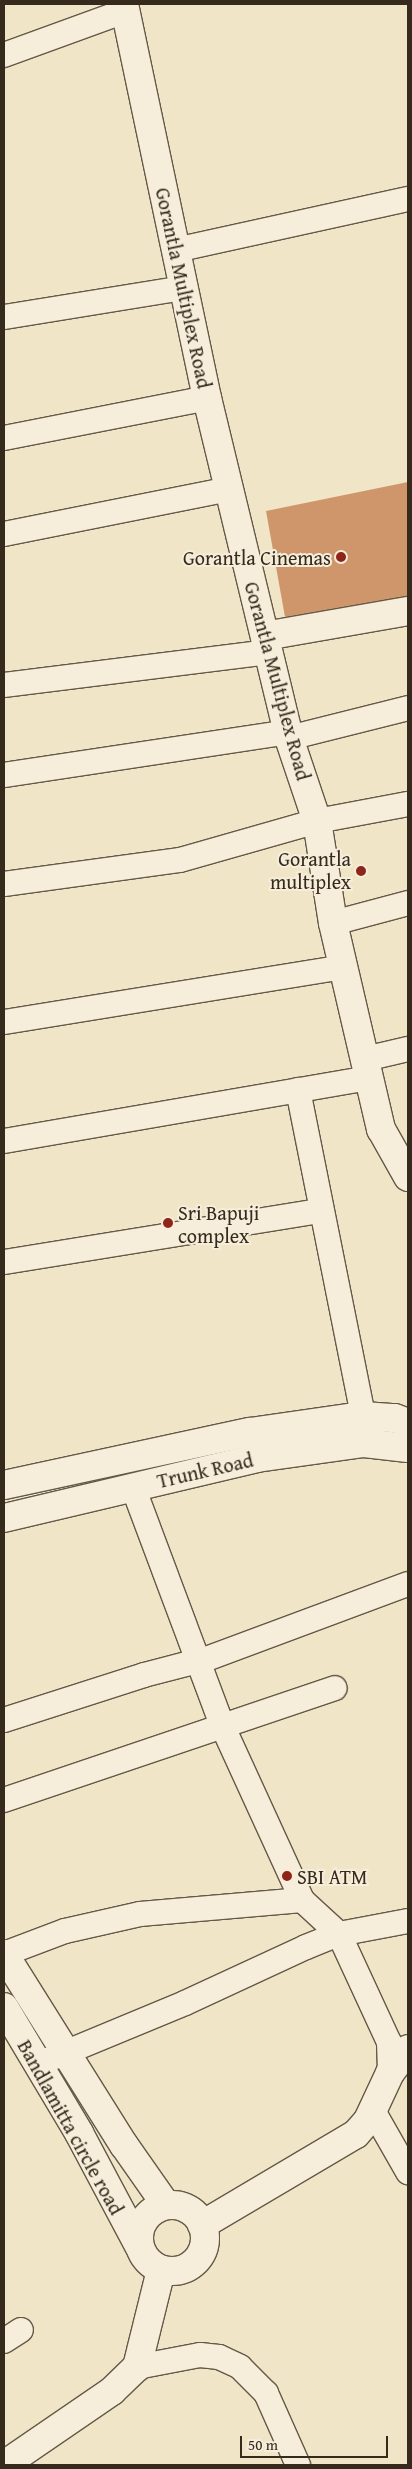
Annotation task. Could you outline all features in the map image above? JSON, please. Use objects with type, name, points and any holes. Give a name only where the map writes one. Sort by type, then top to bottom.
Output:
[{"type":"street","points":[[4,55],[125,8]]},
{"type":"street","name":"Gorantla Multiplex Road","points":[[125,8],[207,398],[288,735],[317,821],[333,923],[381,1129],[408,1177]]},
{"type":"street","points":[[176,250],[408,200]]},
{"type":"street","points":[[4,317],[184,288]]},
{"type":"street","points":[[4,438],[207,398]]},
{"type":"street","points":[[4,534],[230,489]]},
{"type":"street","points":[[4,685],[267,644],[408,611]]},
{"type":"street","points":[[4,775],[288,735],[408,708]]},
{"type":"street","points":[[4,884],[180,860],[317,821],[408,804]]},
{"type":"street","points":[[333,923],[408,903]]},
{"type":"street","points":[[4,1022],[343,967]]},
{"type":"street","points":[[4,1141],[298,1090],[367,1068],[408,1049]]},
{"type":"street","points":[[298,1090],[319,1211],[363,1416]]},
{"type":"street","points":[[4,1262],[319,1211]]},
{"type":"street","name":"Trunk Road","points":[[4,1485],[172,1447],[250,1432],[363,1416],[395,1418],[408,1423]]},
{"type":"street","name":"Trunk Road","points":[[4,1518],[258,1458],[322,1447],[364,1443],[408,1448]]},
{"type":"street","points":[[133,1487],[222,1725],[302,1900],[340,1934],[389,2042],[390,2073]]},
{"type":"street","points":[[4,1720],[198,1661],[408,1584]]},
{"type":"street","points":[[4,1800],[335,1688]]},
{"type":"street","points":[[4,2465],[112,2391],[136,2366],[161,2270],[180,2271],[196,2261],[205,2244],[202,2224],[188,2209],[166,2205],[124,2145],[4,1954],[65,1931],[140,1914],[302,1900]]},
{"type":"street","points":[[40,2065],[66,2051],[185,2003],[340,1934],[408,1921]]},
{"type":"street","name":"Bandlamitta circle road","points":[[4,2007],[40,2065],[139,2246],[151,2264],[161,2270]]},
{"type":"street","points":[[202,2224],[275,2180],[346,2142],[363,2127],[390,2073],[408,2049]]},
{"type":"street","points":[[372,2109],[400,2139],[408,2172]]},
{"type":"street","name":"Bandlamitta circle road","points":[[139,2246],[138,2235],[144,2220],[156,2209],[166,2205]]},
{"type":"street","points":[[136,2366],[200,2355],[219,2357],[240,2367],[266,2393],[298,2465]]},
{"type":"building","name":"Gorantla Cinemas","points":[[408,482],[408,596],[285,617],[266,511]]},
{"type":"place","name":"Gorantla Cinemas","points":[[341,557]]},
{"type":"place","name":"Gorantla multiplex","points":[[361,871]]},
{"type":"place","name":"Sri Bapuji complex","points":[[168,1223]]},
{"type":"place","name":"SBI ATM","points":[[287,1876]]}]
